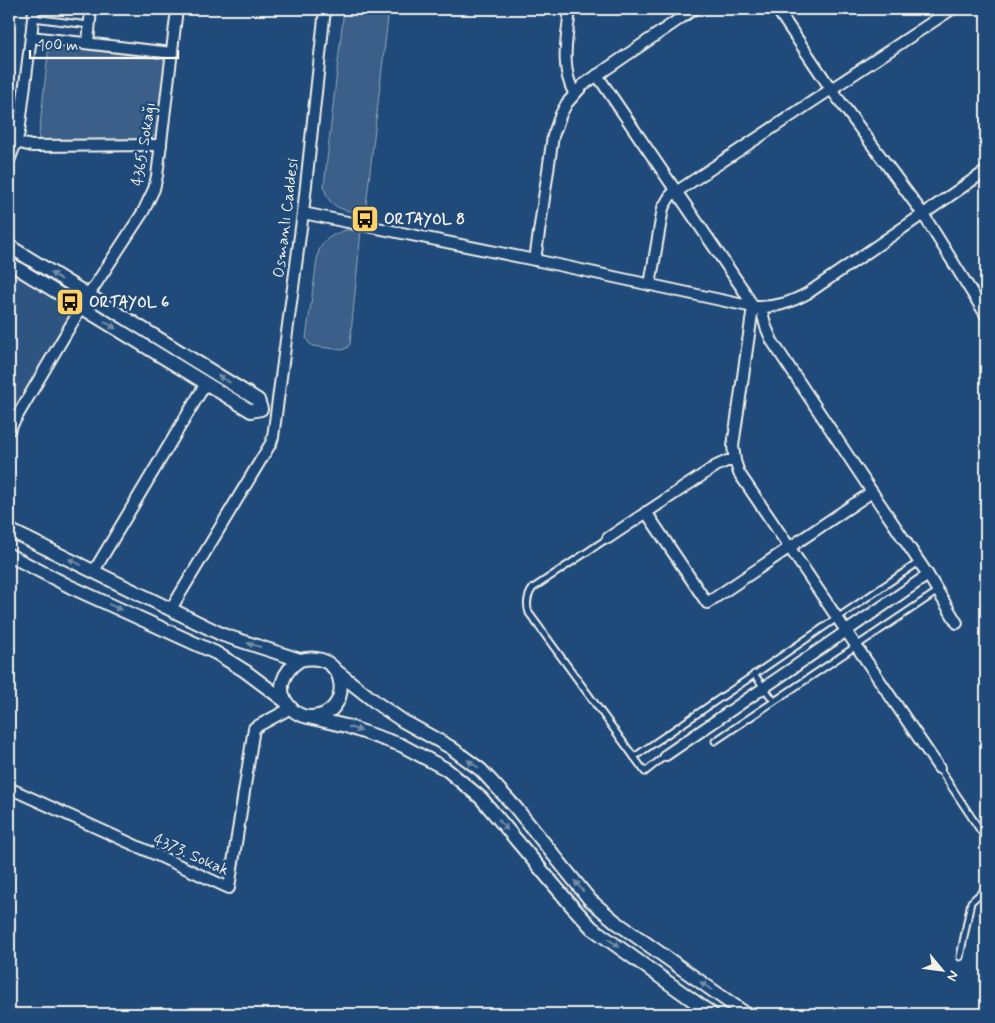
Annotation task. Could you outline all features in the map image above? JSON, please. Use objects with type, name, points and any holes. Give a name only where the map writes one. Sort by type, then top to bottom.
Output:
[{"type":"street","points":[[88,43],[91,9]]},
{"type":"street","name":"4365. Sokağı","points":[[9,430],[88,296],[149,201],[158,176],[177,9]]},
{"type":"street","name":"Osmanlı Caddesi","points":[[171,609],[271,443],[303,213],[325,9]]},
{"type":"street","points":[[570,9],[565,60],[568,78],[574,93]]},
{"type":"street","points":[[535,260],[553,136],[561,114],[574,93],[583,84],[694,9]]},
{"type":"street","points":[[777,9],[831,90],[923,214],[986,315]]},
{"type":"street","points":[[650,285],[663,208],[670,196],[952,9]]},
{"type":"street","points":[[9,161],[19,132],[34,14]]},
{"type":"street","points":[[32,37],[172,54]]},
{"type":"street","points":[[597,75],[757,307],[772,341],[928,575],[957,623]]},
{"type":"street","points":[[16,142],[32,146],[162,145]]},
{"type":"street","points":[[303,213],[757,307],[784,304],[808,293],[986,171]]},
{"type":"street","points":[[9,246],[258,400],[261,409]]},
{"type":"street","points":[[9,263],[251,411],[261,409],[276,414]]},
{"type":"street","points":[[757,307],[734,439],[735,461],[743,478],[939,768]]},
{"type":"street","points":[[94,572],[206,383]]},
{"type":"street","points":[[608,538],[716,466],[735,461]]},
{"type":"street","points":[[646,512],[707,603],[872,492]]},
{"type":"street","points":[[9,530],[223,635],[300,660]]},
{"type":"street","points":[[9,555],[70,587],[216,652],[288,704],[298,714],[346,726],[401,744],[446,770],[481,798],[592,928],[712,1014]]},
{"type":"street","points":[[666,755],[928,575]]},
{"type":"street","points":[[288,704],[282,691],[282,682],[292,665],[300,660],[310,658],[328,663],[402,721],[450,748],[481,770],[515,807],[590,900],[616,922],[746,1014]]},
{"type":"street","points":[[308,717],[327,713],[339,698],[340,678],[335,670]]},
{"type":"street","name":"4373. Sokak","points":[[9,788],[229,888],[254,728],[288,704]]},
{"type":"lane","points":[[34,14],[90,25]]},
{"type":"lane","points":[[608,538],[533,588],[528,597],[527,606],[529,613],[645,772],[666,755]]},
{"type":"lane","points":[[634,757],[919,562]]},
{"type":"lane","points":[[715,741],[938,591]]},
{"type":"lane","points":[[754,674],[774,701]]},
{"type":"lane","points":[[939,768],[986,840]]},
{"type":"lane","points":[[960,957],[971,902],[986,888]]},
{"type":"shaded area","points":[[344,9],[389,9],[365,214],[338,208],[329,200],[324,186]]},
{"type":"shaded area","points":[[49,45],[173,60],[165,132],[145,140],[38,144]]},
{"type":"shaded area","points":[[346,230],[361,231],[350,344],[342,350],[313,346],[306,338],[318,253],[329,238]]},
{"type":"shaded area","points":[[9,267],[84,314],[9,445]]},
{"type":"place","name":"ORTAYOL 8","points":[[365,219]]},
{"type":"place","name":"ORTAYOL 6","points":[[70,302]]}]
